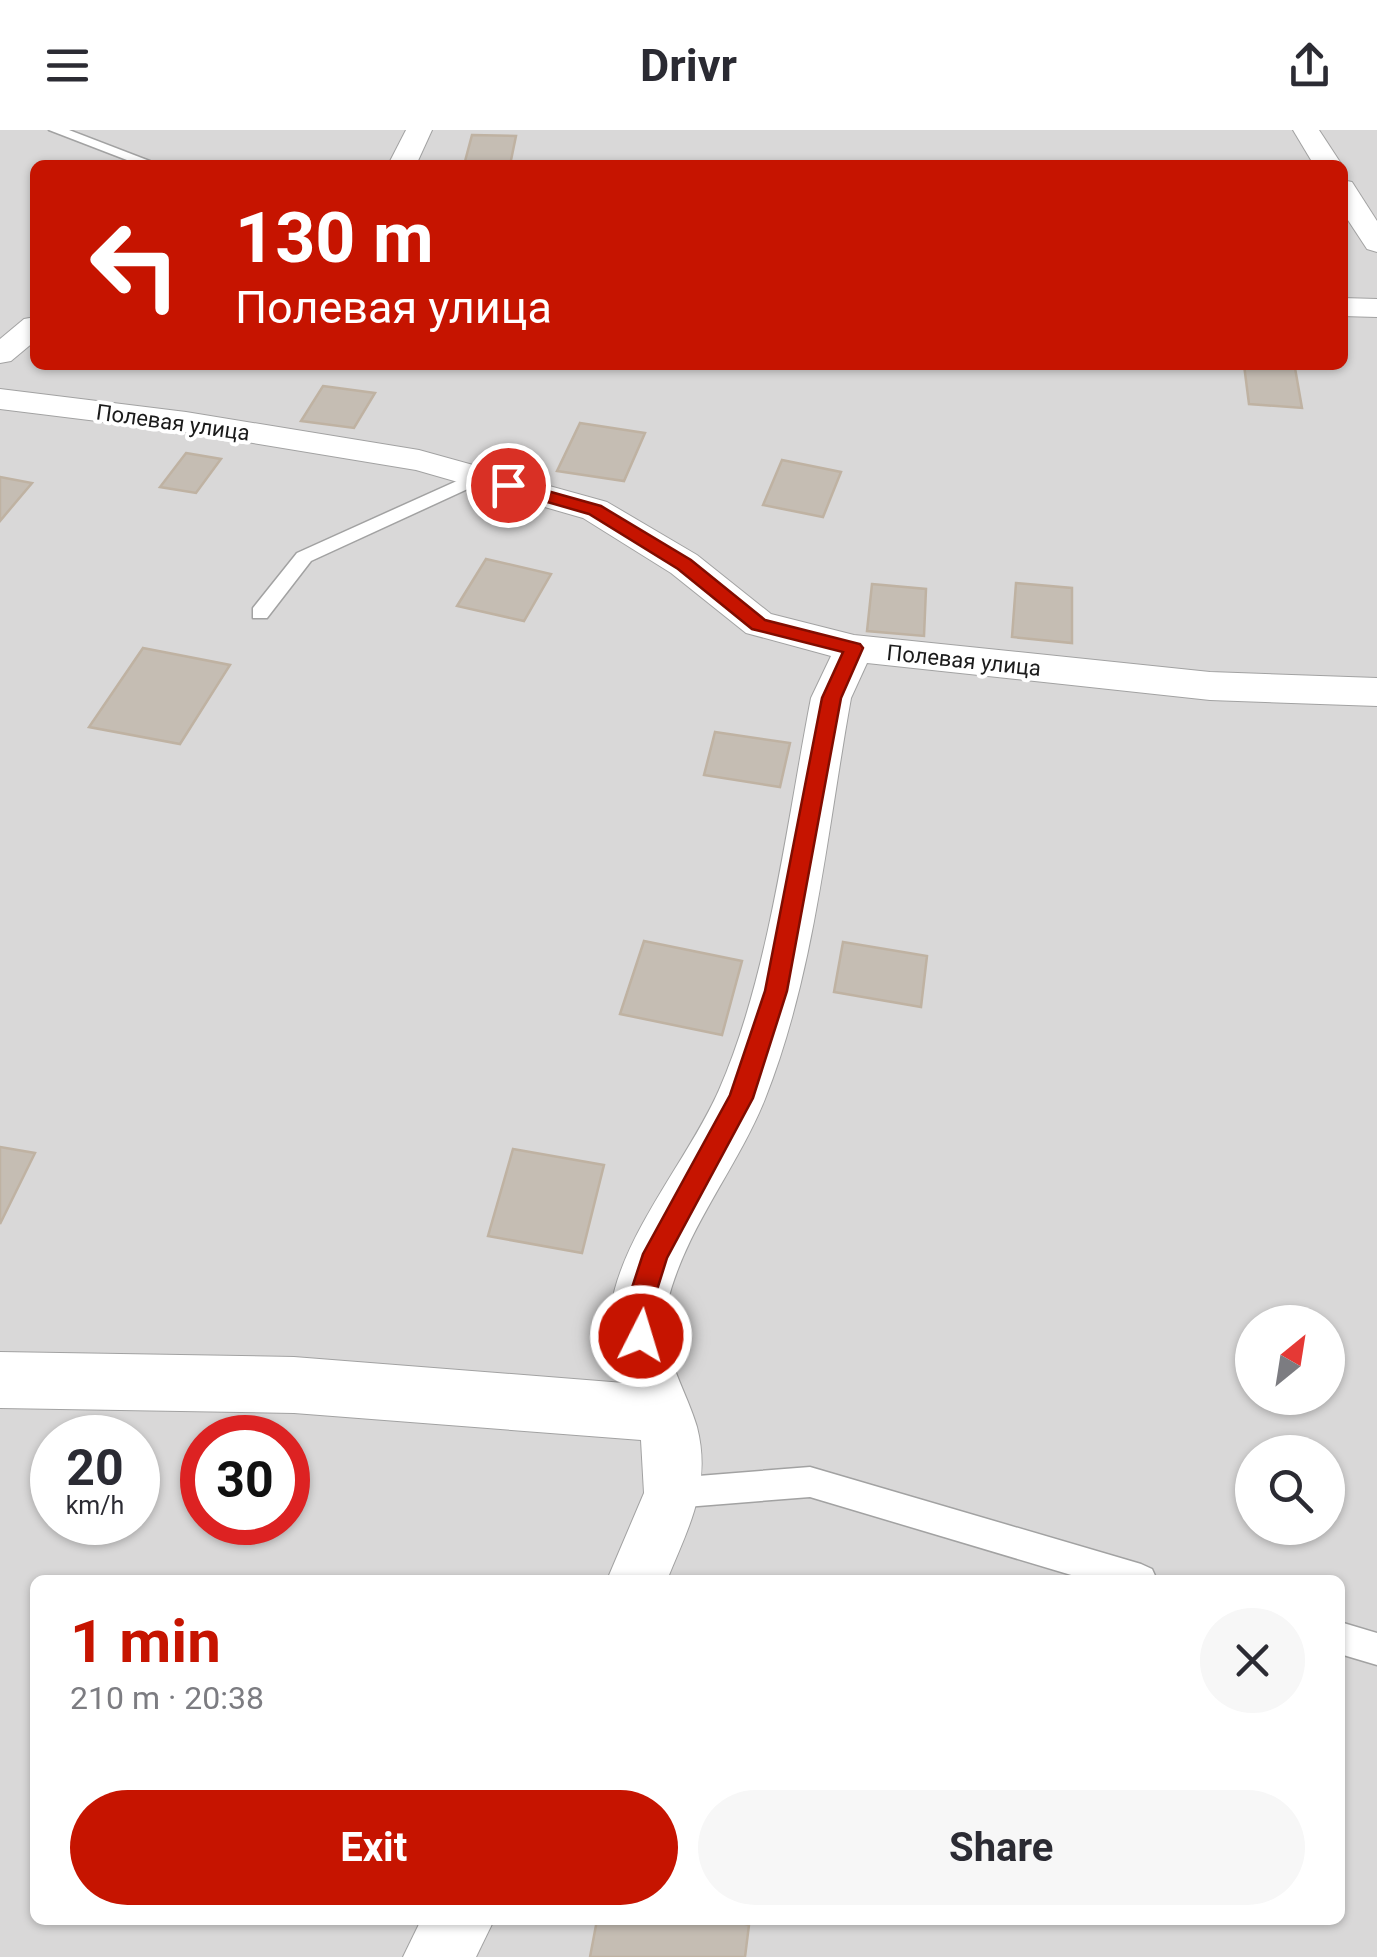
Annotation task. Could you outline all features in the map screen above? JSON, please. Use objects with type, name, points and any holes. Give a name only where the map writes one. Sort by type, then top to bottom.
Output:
[{"type":"street","points":[[404,160],[419,130]]},
{"type":"street","points":[[1306,130],[1325,160]]},
{"type":"street","points":[[1348,197],[1377,242]]},
{"type":"street","points":[[1348,307],[1377,308]]},
{"type":"street","points":[[0,354],[30,330]]},
{"type":"street","name":"Полевая улица","points":[[0,399],[186,422],[399,456],[595,510],[684,564],[759,624],[854,648],[1210,686],[1377,692]]},
{"type":"street","points":[[639,1575],[673,1492],[669,1429],[644,1364],[638,1309],[656,1254],[741,1098],[753,1062],[776,991],[831,698],[854,648]]},
{"type":"street","points":[[0,1380],[294,1385],[663,1414]]},
{"type":"street","points":[[437,1957],[457,1925]]},
{"type":"lane","points":[[56,130],[140,160]]},
{"type":"lane","points":[[260,613],[304,557],[479,477]]},
{"type":"lane","points":[[673,1492],[810,1482],[1124,1575]]},
{"type":"lane","points":[[1345,1639],[1377,1649]]},
{"type":"shaded area","points":[[0,130],[1377,130],[1377,1957],[0,1957]]},
{"type":"building","points":[[472,135],[516,136],[511,160],[465,160]]},
{"type":"building","points":[[1245,370],[1295,370],[1302,408],[1249,404]]},
{"type":"building","points":[[323,386],[375,393],[354,428],[301,421]]},
{"type":"building","points":[[580,423],[645,433],[624,481],[557,471]]},
{"type":"building","points":[[186,453],[221,459],[196,493],[160,487]]},
{"type":"building","points":[[782,460],[841,472],[823,517],[763,505]]},
{"type":"building","points":[[0,477],[32,483],[0,521]]},
{"type":"building","points":[[486,559],[551,574],[524,621],[457,606]]},
{"type":"building","points":[[1016,583],[1072,588],[1072,643],[1012,637]]},
{"type":"building","points":[[872,584],[926,589],[924,636],[867,631]]},
{"type":"building","points":[[143,648],[230,665],[180,744],[89,727]]},
{"type":"building","points":[[715,732],[790,743],[780,787],[704,775]]},
{"type":"building","points":[[644,941],[742,961],[722,1035],[620,1014]]},
{"type":"building","points":[[843,942],[927,956],[921,1007],[834,992]]},
{"type":"building","points":[[0,1147],[35,1153],[0,1224]]},
{"type":"building","points":[[513,1149],[604,1165],[582,1253],[488,1236]]},
{"type":"building","points":[[596,1925],[749,1925],[745,1957],[590,1957]]},
{"type":"route","points":[[508,485],[595,510],[684,564],[759,624],[854,648],[831,698],[776,991],[741,1098],[656,1254],[638,1309],[641,1336]]}]
